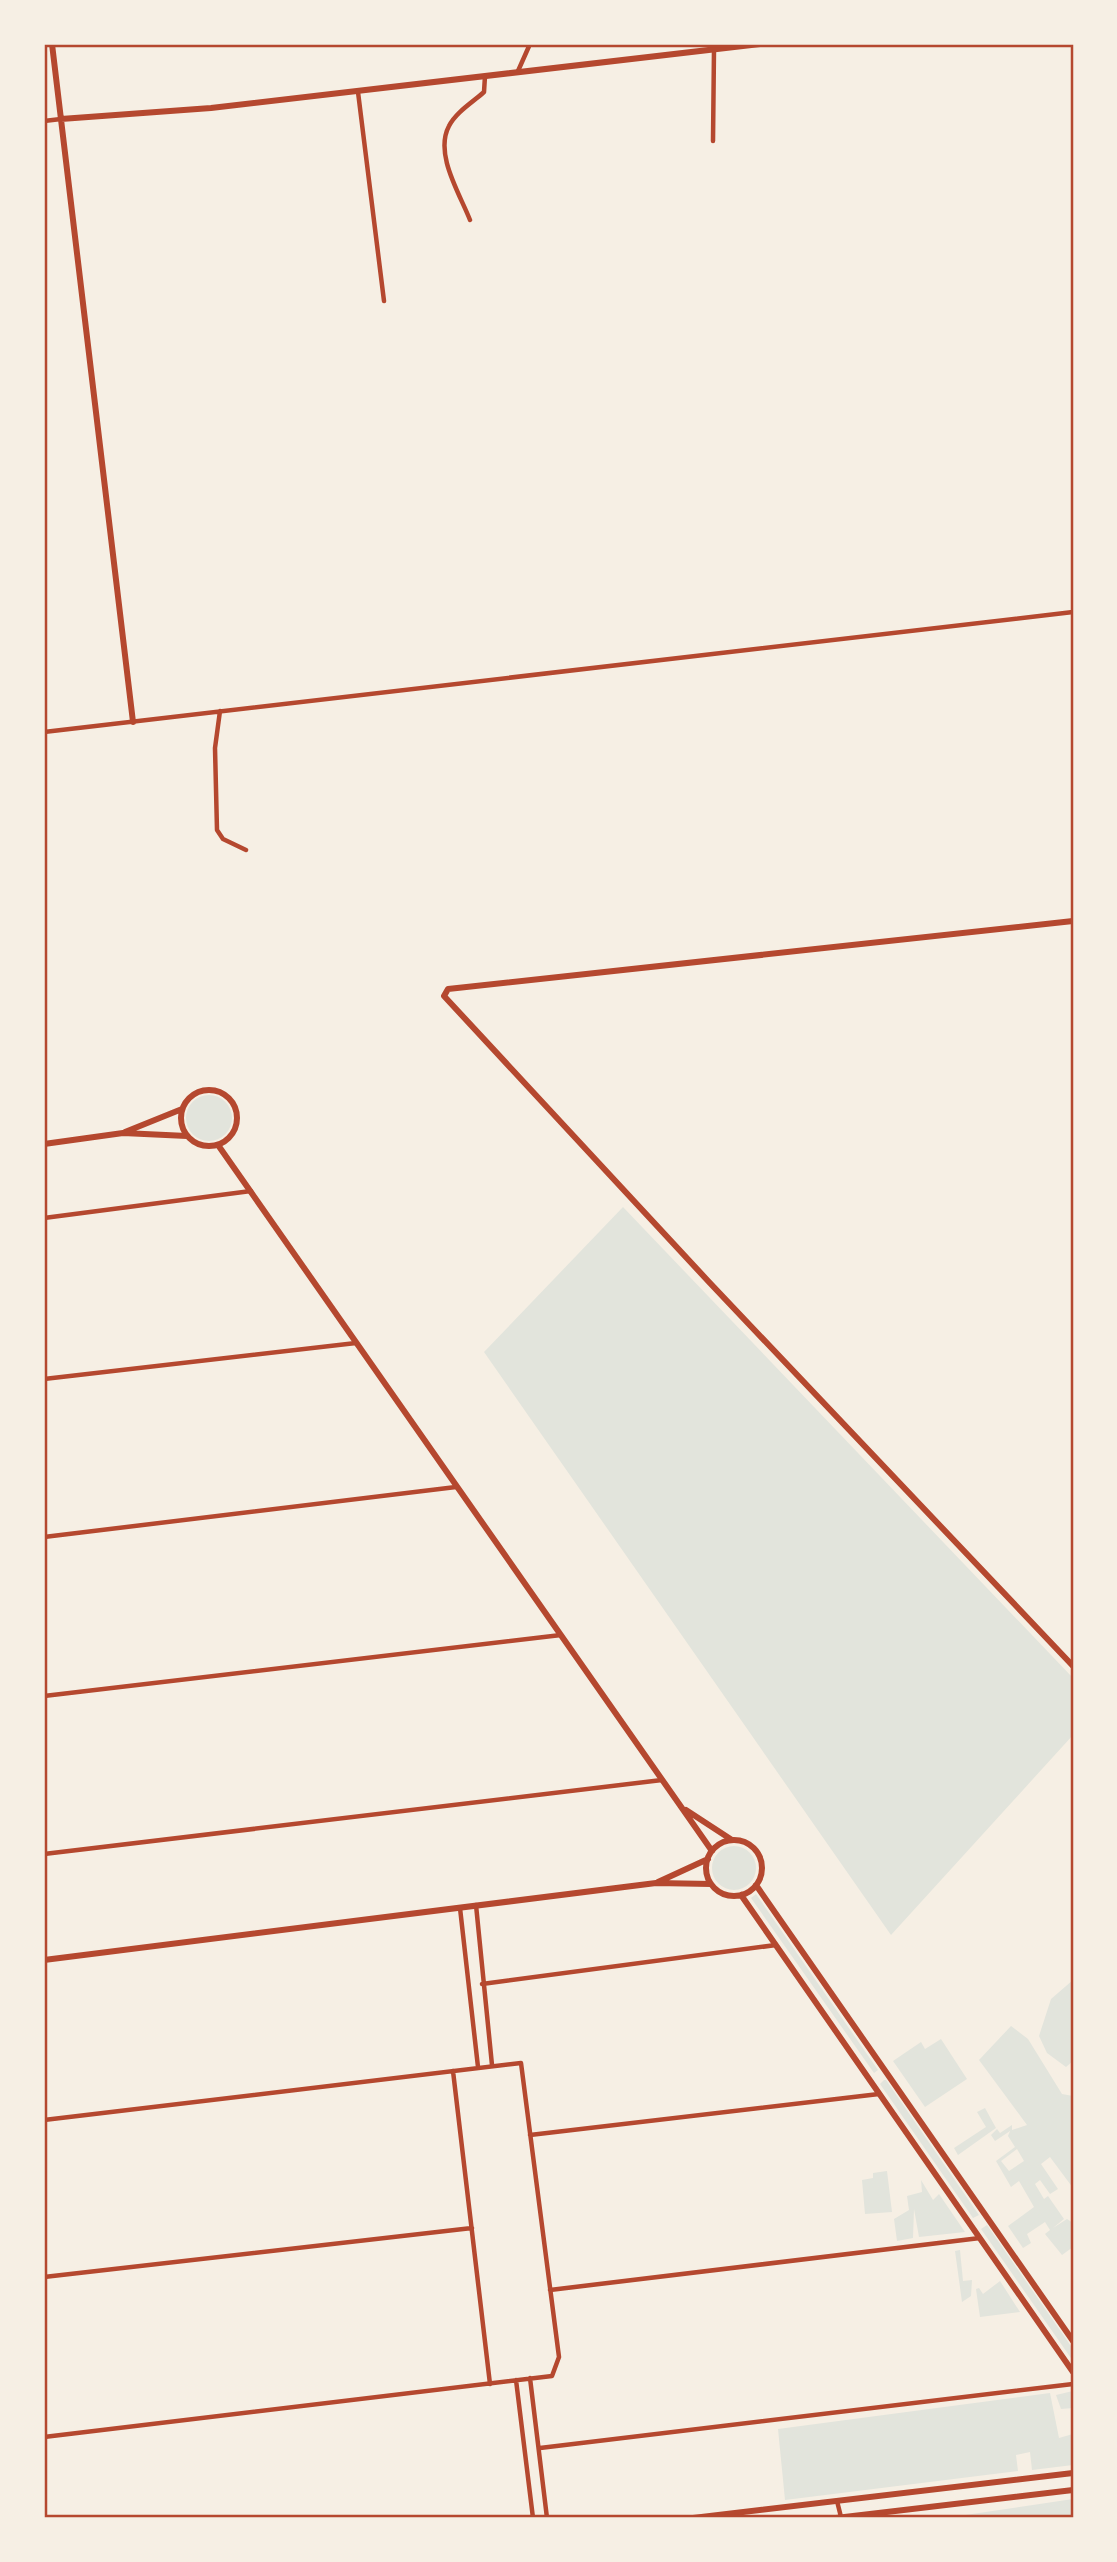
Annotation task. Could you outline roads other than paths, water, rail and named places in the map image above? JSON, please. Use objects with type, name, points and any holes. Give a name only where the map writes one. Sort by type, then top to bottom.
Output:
[{"type":"street","points":[[52,44],[133,722]]},
{"type":"street","points":[[519,72],[530,44]]},
{"type":"street","points":[[44,121],[211,108],[760,44]]},
{"type":"street","points":[[713,141],[714,49]]},
{"type":"street","points":[[470,220],[446,159],[445,138],[455,118],[484,92],[484,75]]},
{"type":"street","points":[[358,92],[384,301]]},
{"type":"street","points":[[44,721],[44,732],[1073,612]]},
{"type":"street","points":[[220,711],[215,748],[217,830],[223,839],[246,850]]},
{"type":"street","points":[[1073,921],[449,989],[444,996],[709,1282],[1073,1666]]},
{"type":"street","points":[[209,1089],[217,1090],[232,1101],[237,1118],[236,1126],[232,1134],[218,1145],[201,1146],[187,1136],[181,1124],[182,1109],[192,1095],[209,1089]]},
{"type":"street","points":[[123,1133],[182,1109]]},
{"type":"street","points":[[44,1144],[123,1133],[187,1136]]},
{"type":"street","points":[[218,1145],[712,1851]]},
{"type":"street","points":[[44,1218],[251,1191]]},
{"type":"street","points":[[44,1379],[356,1343]]},
{"type":"street","points":[[44,1537],[456,1487]]},
{"type":"street","points":[[44,1696],[561,1634]]},
{"type":"street","points":[[44,1854],[662,1780]]},
{"type":"street","points":[[684,1809],[732,1840],[741,1841],[755,1851],[761,1868],[756,1885],[741,1895],[724,1894],[711,1884],[706,1867],[712,1851],[732,1840]]},
{"type":"street","points":[[656,1883],[708,1859]]},
{"type":"street","points":[[44,1960],[656,1883],[711,1884]]},
{"type":"street","points":[[756,1885],[1073,2341]]},
{"type":"street","points":[[741,1895],[1073,2372]]},
{"type":"street","points":[[476,1905],[492,2065]]},
{"type":"street","points":[[460,1907],[478,2067]]},
{"type":"street","points":[[482,1984],[776,1945]]},
{"type":"street","points":[[44,2120],[492,2065],[521,2064],[559,2365],[552,2376],[44,2437]]},
{"type":"street","points":[[453,2071],[490,2384]]},
{"type":"street","points":[[871,2082],[885,2071]]},
{"type":"street","points":[[530,2134],[879,2094]]},
{"type":"street","points":[[972,2226],[986,2217]]},
{"type":"street","points":[[44,2277],[472,2228]]},
{"type":"street","points":[[550,2290],[980,2238]]},
{"type":"street","points":[[530,2378],[547,2518]]},
{"type":"street","points":[[516,2380],[533,2518]]},
{"type":"street","points":[[540,2448],[1073,2385]]},
{"type":"street","points":[[693,2518],[1073,2473]]},
{"type":"street","points":[[837,2501],[840,2518],[1073,2490]]}]
